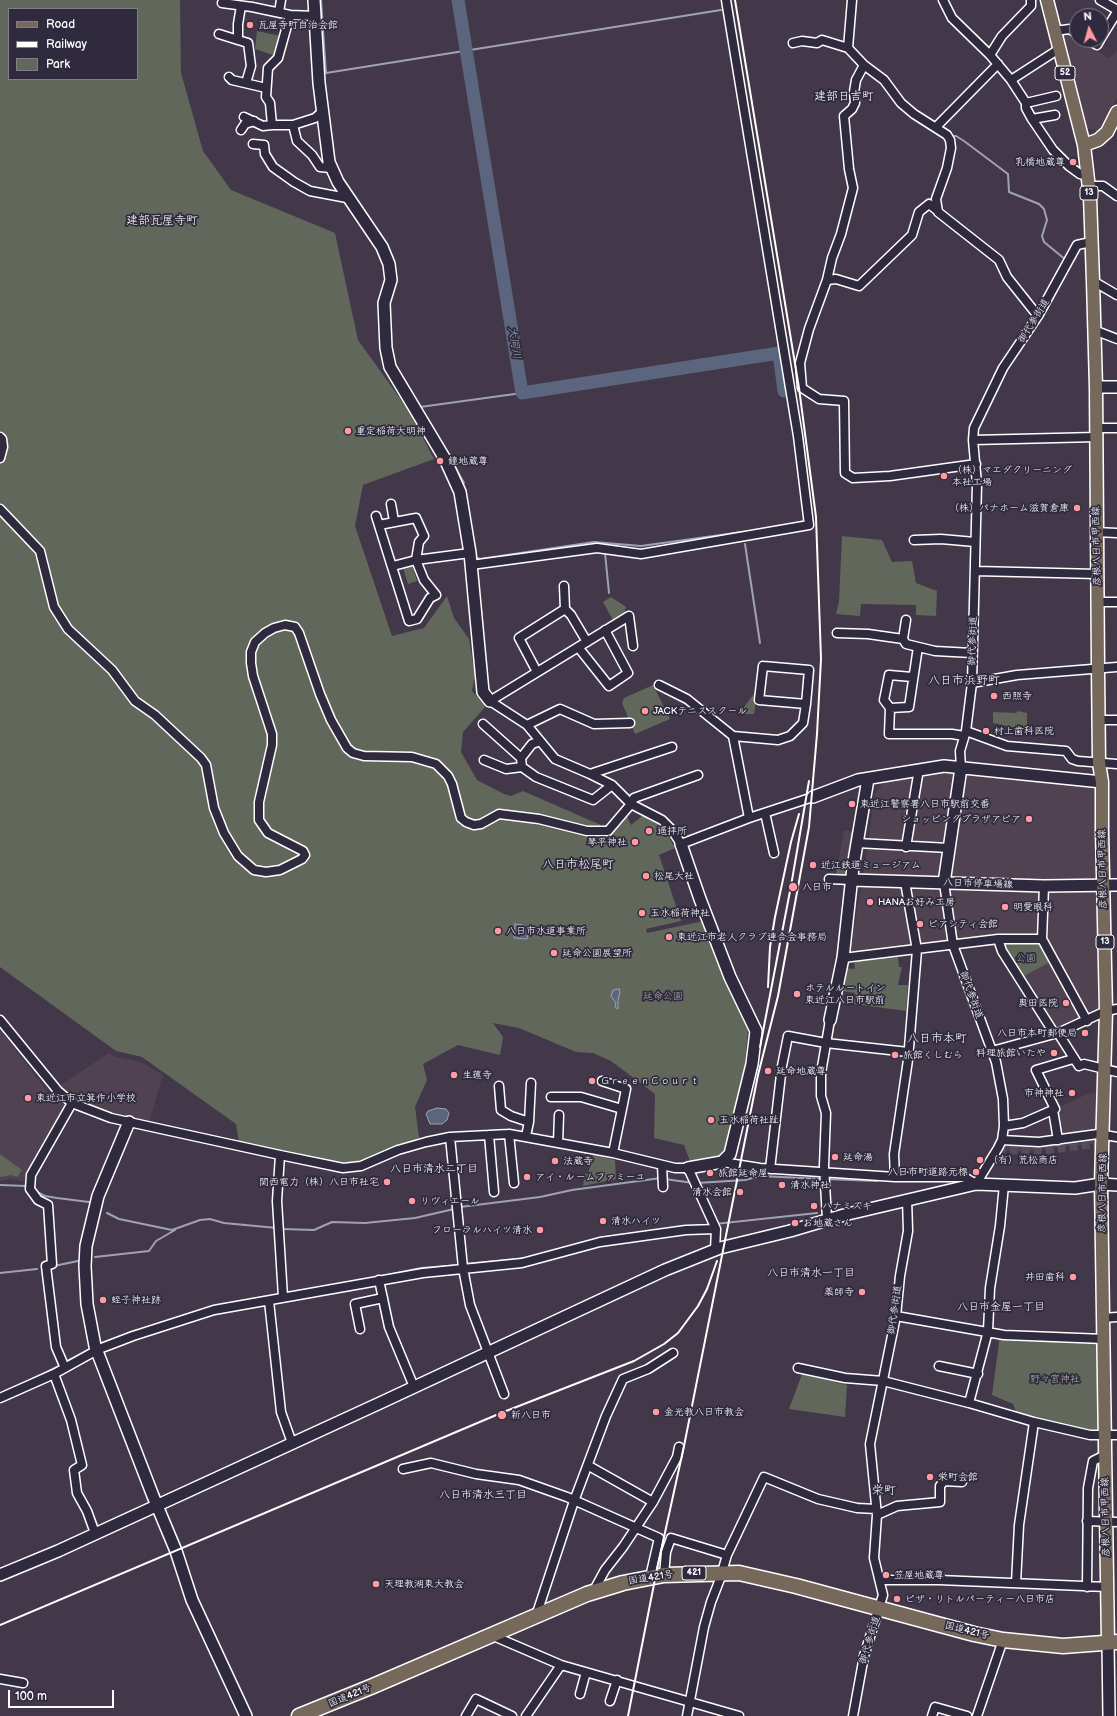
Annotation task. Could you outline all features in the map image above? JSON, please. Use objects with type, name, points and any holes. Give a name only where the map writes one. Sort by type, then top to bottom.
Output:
[{"type":"highway","name":"国道421号","points":[[299,1716],[593,1592],[650,1577],[664,1575],[739,1573],[880,1607],[974,1634],[1003,1640],[1063,1646],[1112,1643]]},
{"type":"main road","name":"52","points":[[1047,0],[1084,145]]},
{"type":"main road","points":[[1084,145],[1098,140],[1107,132],[1117,112]]},
{"type":"main road","name":"彦根八日市甲西線","points":[[1084,145],[1088,181],[1093,281],[1096,387],[1099,763],[1102,782],[1103,885],[1111,1010],[1111,1071],[1104,1135],[1101,1184],[1103,1318],[1111,1434],[1105,1455],[1112,1522],[1107,1587],[1112,1643]]},
{"type":"street","points":[[279,12],[281,0]]},
{"type":"street","points":[[314,0],[322,112],[331,168],[347,198],[382,247],[389,264],[391,280],[384,303],[386,348],[390,367],[445,459],[460,492],[470,553],[484,692],[490,702],[527,726],[555,759],[612,785],[631,804],[662,820],[672,830],[681,844],[730,977],[756,1030],[752,1064],[738,1124],[730,1154],[722,1162]]},
{"type":"street","points":[[471,565],[597,548],[641,554],[809,525],[795,420],[726,0]]},
{"type":"street","points":[[848,48],[852,0]]},
{"type":"street","points":[[943,0],[952,18],[990,55],[1010,80],[1026,103],[1026,108],[1032,119],[1053,150],[1069,166],[1088,181],[1103,186],[1117,196]]},
{"type":"street","points":[[990,55],[1002,36],[1031,6],[1031,0]]},
{"type":"street","points":[[1100,0],[1117,11],[1109,24]]},
{"type":"street","points":[[222,3],[241,6],[253,4],[290,15],[315,16]]},
{"type":"street","points":[[238,40],[238,24],[241,6]]},
{"type":"street","points":[[272,125],[266,88],[268,68],[278,58],[290,15]]},
{"type":"street","points":[[1054,31],[1069,29]]},
{"type":"street","points":[[219,34],[248,43],[251,66],[246,83]]},
{"type":"street","points":[[793,44],[802,41],[817,43],[817,41],[822,40],[848,48],[864,64],[884,80],[901,103],[914,114],[947,135],[951,148],[936,199],[938,211]]},
{"type":"street","points":[[1010,80],[1059,49]]},
{"type":"street","points":[[864,64],[856,80],[854,92],[855,103],[852,109],[844,116],[849,169],[853,188],[841,234],[832,258],[827,280],[809,329],[800,364],[802,388],[819,399],[844,401],[845,473],[853,478],[890,476],[976,464]]},
{"type":"street","points":[[936,127],[998,64]]},
{"type":"street","points":[[229,77],[232,80],[266,88]]},
{"type":"street","points":[[1026,103],[1056,96]]},
{"type":"street","points":[[244,117],[263,126],[293,125],[315,118],[322,112]]},
{"type":"street","points":[[1032,119],[1055,115]]},
{"type":"street","points":[[241,130],[245,124],[254,121]]},
{"type":"street","points":[[293,125],[297,141],[312,155],[320,167],[331,168]]},
{"type":"street","points":[[253,144],[264,145],[265,154],[273,167],[294,182],[310,190],[347,198]]},
{"type":"street","points":[[827,280],[836,279],[859,286],[912,235],[919,212],[929,204],[998,260],[1007,276],[1038,316]]},
{"type":"street","name":"御代参街道","points":[[976,1184],[1002,1140],[1004,1126],[1001,1086],[996,1062],[953,945],[944,883],[960,768],[960,751],[965,734],[972,683],[977,484],[973,440],[974,428],[1003,368],[1038,316],[1077,245],[1091,242]]},
{"type":"street","points":[[1093,281],[1117,295]]},
{"type":"street","points":[[1094,330],[1117,340]]},
{"type":"street","points":[[1096,387],[1117,387]]},
{"type":"street","points":[[973,440],[1096,432],[1117,428]]},
{"type":"street","points":[[0,437],[2,439],[3,447],[0,458]]},
{"type":"street","points":[[391,504],[394,521]]},
{"type":"street","points":[[0,509],[40,551],[54,607],[68,629],[112,670],[135,701],[155,715],[201,758],[206,765],[214,808],[224,833],[238,856],[254,870],[266,872],[280,870],[302,859],[305,855],[303,851],[268,833],[259,820],[259,802],[272,745],[272,734],[253,676],[250,663],[251,652],[255,642],[265,633],[274,628],[285,625],[295,627],[299,633],[330,720],[347,748],[353,753],[364,756],[412,757],[436,764],[448,776],[452,784],[461,818],[466,822],[481,824],[499,814],[538,819],[587,831],[608,831],[631,804],[634,798],[698,775]]},
{"type":"street","points":[[376,516],[379,525],[393,566],[409,621],[417,619],[430,598],[436,595],[424,580],[416,560],[419,542],[424,536],[416,518],[379,525]]},
{"type":"street","points":[[1096,532],[1117,533]]},
{"type":"street","points":[[914,540],[941,538],[975,542]]},
{"type":"street","points":[[393,566],[416,560],[470,553]]},
{"type":"street","points":[[976,571],[1098,574]]},
{"type":"street","points":[[564,586],[565,608],[571,615],[587,642]]},
{"type":"street","points":[[1097,602],[1117,602]]},
{"type":"street","points":[[537,672],[519,638],[565,608]]},
{"type":"street","points":[[490,702],[629,616],[633,646]]},
{"type":"street","points":[[906,620],[903,639],[906,644],[949,652],[972,653]]},
{"type":"street","points":[[578,647],[609,686],[628,673],[605,630]]},
{"type":"street","points":[[837,633],[868,634],[903,639]]},
{"type":"street","points":[[890,708],[909,707],[912,677],[918,647]]},
{"type":"street","points":[[659,685],[687,699],[733,736],[778,740],[790,736],[804,723],[806,704],[809,670],[763,666],[760,700],[806,704]]},
{"type":"street","points":[[972,683],[1017,675],[1117,667]]},
{"type":"street","points":[[912,677],[889,675],[884,700],[890,708],[889,734],[965,734],[1007,746],[1066,751],[1072,759],[1078,761],[1117,764]]},
{"type":"street","points":[[527,726],[560,709],[594,724],[630,723]]},
{"type":"street","points":[[1099,720],[1117,720]]},
{"type":"street","points":[[483,724],[521,758],[522,767]]},
{"type":"street","points":[[733,736],[749,818]]},
{"type":"street","points":[[521,758],[532,744],[540,741]]},
{"type":"street","points":[[590,774],[672,747]]},
{"type":"street","points":[[484,760],[506,769],[522,767],[536,777],[593,800],[612,785]]},
{"type":"street","points":[[681,844],[749,818],[868,779],[919,769],[944,766],[1102,782]]},
{"type":"street","points":[[906,847],[919,769]]},
{"type":"street","points":[[827,1219],[824,1172],[826,1113],[822,1096],[821,1073],[843,958],[857,843],[868,779]]},
{"type":"street","points":[[765,813],[774,853]]},
{"type":"street","points":[[857,843],[906,847],[949,848]]},
{"type":"street","points":[[829,879],[852,880]]},
{"type":"street","name":"八日市停車場線","points":[[852,880],[1044,886],[1117,886]]},
{"type":"street","points":[[895,1177],[894,1154],[908,1052],[917,950],[905,882]]},
{"type":"street","points":[[1044,886],[1042,939],[1087,1021]]},
{"type":"street","points":[[843,958],[998,939],[1042,939]]},
{"type":"street","points":[[998,939],[1002,951],[1073,1059],[1079,1066],[1084,1064],[1111,1071]]},
{"type":"street","points":[[992,1051],[1056,1033],[1111,1010]]},
{"type":"street","points":[[0,1020],[58,1091],[72,1103],[111,1118],[280,1156],[343,1168],[361,1166],[398,1150],[450,1137],[509,1134],[613,1153],[662,1165],[688,1168],[722,1162],[770,1168],[895,1177],[964,1177],[976,1184]]},
{"type":"street","points":[[770,1168],[782,1066],[788,1036],[826,1044],[908,1052]]},
{"type":"street","points":[[1058,1140],[1053,1110],[1055,1109],[1036,1070],[1073,1059]]},
{"type":"street","points":[[602,1081],[626,1089],[613,1153]]},
{"type":"street","points":[[526,1136],[529,1122],[531,1083]]},
{"type":"street","points":[[499,1086],[501,1110],[511,1116],[529,1122]]},
{"type":"street","points":[[551,1097],[581,1097],[622,1109]]},
{"type":"street","points":[[65,1368],[56,1347],[46,1266],[52,1264],[48,1205],[38,1200],[30,1189],[31,1175],[72,1103]]},
{"type":"street","points":[[1004,1126],[1023,1123],[1053,1110]]},
{"type":"street","points":[[558,1143],[559,1115]]},
{"type":"street","points":[[129,1122],[98,1196],[86,1246],[85,1266],[87,1304],[96,1350],[156,1505],[176,1551],[192,1600],[246,1716]]},
{"type":"street","points":[[509,1134],[514,1183]]},
{"type":"street","points":[[1002,1140],[1032,1142],[1058,1140],[1095,1134],[1117,1137]]},
{"type":"street","points":[[489,1135],[494,1192]]},
{"type":"street","points":[[450,1137],[463,1268],[470,1305],[504,1394]]},
{"type":"street","points":[[280,1156],[277,1201],[283,1297]]},
{"type":"street","points":[[662,1165],[663,1187]]},
{"type":"street","points":[[688,1168],[716,1229],[715,1250]]},
{"type":"street","points":[[0,1575],[292,1443],[665,1270],[715,1250],[790,1231],[827,1219],[976,1184],[1075,1188],[1101,1184],[1117,1185]]},
{"type":"street","points":[[969,1403],[978,1374],[988,1331],[990,1288],[1000,1226],[1004,1185]]},
{"type":"street","name":"御代参街道","points":[[853,1716],[864,1656],[883,1595],[874,1558],[876,1512],[870,1444],[896,1316],[900,1276],[908,1230],[907,1199]]},
{"type":"street","points":[[0,1398],[54,1374],[96,1350],[133,1336],[214,1310],[379,1280],[522,1259],[600,1242],[686,1230],[716,1229]]},
{"type":"street","points":[[379,1280],[389,1327],[414,1387]]},
{"type":"street","points":[[360,1329],[355,1304],[383,1298]]},
{"type":"street","points":[[269,1301],[281,1412],[292,1443]]},
{"type":"street","points":[[896,1316],[1004,1335],[1104,1339]]},
{"type":"street","points":[[1103,1318],[1117,1317]]},
{"type":"street","points":[[536,1617],[574,1501],[589,1466],[606,1416],[624,1379],[648,1369],[673,1353]]},
{"type":"street","points":[[939,1366],[978,1374]]},
{"type":"street","points":[[798,1368],[844,1378],[883,1381],[969,1403],[1034,1422],[1090,1435],[1111,1434]]},
{"type":"street","points":[[54,1374],[69,1415],[82,1465],[74,1470],[77,1493],[87,1511],[95,1533]]},
{"type":"street","points":[[1016,1583],[1018,1524],[1034,1422]]},
{"type":"street","points":[[593,1592],[605,1570],[637,1528],[653,1502],[676,1457],[679,1447]]},
{"type":"street","points":[[1087,1587],[1088,1488],[1093,1461],[1105,1455]]},
{"type":"street","points":[[403,1469],[431,1463],[476,1474],[519,1480],[567,1496],[574,1501],[659,1538],[650,1577]]},
{"type":"street","points":[[589,1466],[653,1502]]},
{"type":"street","points":[[688,1716],[704,1626],[710,1602],[722,1573],[727,1555],[764,1477],[818,1499],[876,1512],[898,1506],[940,1502],[940,1486],[944,1481],[962,1482]]},
{"type":"street","points":[[1087,1521],[1112,1522]]},
{"type":"street","points":[[664,1575],[666,1552],[671,1538],[727,1555]]},
{"type":"street","points":[[880,1580],[1107,1587]]},
{"type":"street","points":[[491,1635],[561,1665],[740,1716]]},
{"type":"street","points":[[977,1716],[1003,1640]]},
{"type":"street","points":[[1109,1716],[1112,1643]]},
{"type":"street","points":[[526,1716],[561,1665]]},
{"type":"street","points":[[580,1694],[586,1672]]},
{"type":"street","points":[[0,1679],[23,1683]]},
{"type":"street","points":[[610,1701],[617,1680]]},
{"type":"street","points":[[466,1716],[476,1699],[512,1716]]},
{"type":"street","points":[[932,1716],[935,1706],[967,1716]]},
{"type":"shaded area","points":[[1066,32],[1069,34],[1069,48],[1092,48],[1109,58],[1117,51],[1117,98],[1100,131],[1085,128],[1084,113],[1078,107],[1060,37]]},
{"type":"shaded area","points":[[919,769],[1092,781],[1095,788],[1098,1013],[1058,1033],[998,939],[917,950],[850,952],[865,865],[875,794],[882,784]]},
{"type":"shaded area","points":[[844,831],[851,831],[846,865],[837,868]]},
{"type":"shaded area","points":[[965,965],[970,984],[991,1036],[998,1060],[1009,1123],[1006,1138],[1026,1140],[1054,1137],[1057,1108],[1090,1093],[1097,1092],[1097,1143],[1023,1152],[1001,1150],[985,1180],[978,1176],[995,1147],[1001,1119],[990,1062],[961,986],[956,967]]},
{"type":"shaded area","name":"東近江市立箕作小学校","points":[[0,1030],[47,1091],[66,1106],[64,1113],[23,1181],[10,1179],[0,1181]]},
{"type":"shaded area","points":[[109,1053],[113,1056],[141,1062],[163,1075],[149,1122],[100,1109],[79,1100],[59,1086]]},
{"type":"green space","name":"延命公園","points":[[0,0],[180,0],[181,73],[203,151],[231,190],[335,233],[358,340],[409,411],[434,459],[363,485],[355,526],[392,636],[424,628],[447,596],[454,618],[469,639],[475,676],[472,691],[486,706],[463,732],[461,752],[477,780],[511,796],[523,791],[603,826],[627,816],[631,825],[643,815],[664,828],[675,848],[659,855],[681,921],[646,929],[647,933],[704,921],[728,985],[748,1030],[743,1084],[728,1152],[721,1157],[691,1164],[684,1145],[654,1138],[655,1094],[611,1061],[593,1053],[576,1052],[519,1028],[493,1023],[503,1037],[500,1055],[458,1045],[423,1064],[427,1080],[415,1107],[419,1138],[362,1163],[328,1162],[239,1143],[236,1124],[142,1057],[116,1051],[0,967]]},
{"type":"green space","points":[[257,31],[280,36],[276,56],[255,49]]},
{"type":"green space","points":[[842,536],[882,540],[892,562],[912,561],[916,583],[937,591],[936,616],[916,615],[916,605],[861,604],[860,616],[836,614],[839,601]]},
{"type":"green space","points":[[412,565],[417,581],[408,584],[403,568]]},
{"type":"green space","points":[[611,597],[626,607],[624,614],[613,620],[603,602]]},
{"type":"green space","name":"JACKテニススクール","points":[[653,685],[670,719],[635,734],[622,703],[624,698]]},
{"type":"green space","points":[[758,688],[754,714],[739,714]]},
{"type":"green space","points":[[1018,711],[1027,713],[1027,730],[993,723],[993,712],[1016,713]]},
{"type":"green space","points":[[851,831],[854,832],[848,874],[846,876],[836,876],[837,868],[846,865]]},
{"type":"green space","name":"公園","points":[[1039,943],[1050,962],[1020,978],[1004,948],[1005,944]]},
{"type":"green space","points":[[898,957],[899,967],[902,967],[898,985],[908,985],[906,1011],[854,1004],[855,993],[842,991],[846,968],[855,969],[854,960]]},
{"type":"green space","points":[[0,1154],[22,1170],[17,1177],[11,1175],[0,1177]]},
{"type":"green space","points":[[593,1155],[615,1160],[616,1179],[583,1186],[585,1174],[588,1174]]},
{"type":"green space","name":"野々宮神社","points":[[1000,1335],[1099,1339],[1101,1433],[1016,1412],[1013,1404],[992,1395]]},
{"type":"green space","points":[[802,1374],[847,1385],[845,1417],[789,1409]]},
{"type":"water","points":[[515,924],[523,925],[529,930],[527,939],[514,938]]},
{"type":"water","points":[[619,989],[618,1009],[615,1007],[616,1003],[611,996],[613,990]]},
{"type":"water","points":[[437,1108],[446,1109],[449,1113],[447,1120],[442,1124],[430,1124],[426,1114],[428,1111]]},
{"type":"waterway","points":[[321,0],[326,73],[721,10]]},
{"type":"waterway","name":"大同川","points":[[458,0],[522,393],[779,353],[784,391]]},
{"type":"waterway","points":[[949,136],[956,136],[964,141],[1008,174],[1009,192],[1039,204],[1044,209],[1047,220],[1042,236],[1044,242],[1066,260]]},
{"type":"waterway","points":[[421,408],[420,407],[522,393]]},
{"type":"waterway","points":[[431,425],[464,483]]},
{"type":"waterway","points":[[466,496],[467,504]]},
{"type":"waterway","points":[[475,557],[480,559],[594,542],[641,546],[742,532]]},
{"type":"waterway","points":[[745,544],[760,643]]},
{"type":"waterway","points":[[605,553],[609,593]]},
{"type":"waterway","points":[[697,1183],[745,1180],[760,1176],[822,1179]]},
{"type":"waterway","points":[[460,1207],[540,1197],[572,1190],[661,1178]]},
{"type":"waterway","points":[[665,1179],[693,1183]]},
{"type":"waterway","points":[[826,1179],[877,1181]]},
{"type":"waterway","points":[[0,1185],[26,1186]]},
{"type":"waterway","points":[[35,1191],[45,1196],[89,1202]]},
{"type":"waterway","points":[[282,1229],[314,1230],[332,1222],[365,1223],[415,1218],[454,1209]]},
{"type":"waterway","points":[[107,1213],[119,1219],[172,1230],[200,1220],[210,1219],[224,1223],[277,1228]]},
{"type":"waterway","points":[[715,1224],[817,1213]]},
{"type":"waterway","points":[[699,1226],[711,1224]]},
{"type":"waterway","points":[[95,1257],[149,1251],[156,1241],[175,1230]]},
{"type":"waterway","points":[[465,1264],[528,1258]]},
{"type":"waterway","points":[[54,1266],[78,1261]]},
{"type":"waterway","points":[[368,1279],[421,1268],[460,1265]]},
{"type":"waterway","points":[[0,1273],[37,1269]]},
{"type":"waterway","points":[[301,1291],[316,1288]]},
{"type":"waterway","points":[[185,1315],[202,1310]]},
{"type":"waterway","points":[[100,1344],[137,1330]]},
{"type":"waterway","points":[[67,1361],[88,1350]]},
{"type":"waterway","points":[[11,1389],[59,1366]]},
{"type":"tunnel","points":[[998,1148],[1022,1151],[1048,1150],[1103,1143]]},
{"type":"railway","points":[[628,1716],[657,1569],[684,1446],[758,1075],[778,996],[809,827],[817,734],[821,659],[816,517],[799,388],[735,0]]},
{"type":"railway","points":[[760,1047],[791,886],[809,781]]},
{"type":"railway","points":[[768,987],[770,947],[775,917],[791,842],[799,814]]},
{"type":"railway","points":[[0,1625],[501,1413],[634,1361],[664,1344],[678,1333],[698,1306],[707,1289],[717,1261]]},
{"type":"place","name":"瓦屋寺町自治会館","points":[[250,25]]},
{"type":"place","name":"乳橋地蔵尊","points":[[1073,162]]},
{"type":"place","name":"重定稲荷大明神","points":[[348,431]]},
{"type":"place","name":"鐘地蔵尊","points":[[440,461]]},
{"type":"place","name":"（株）マエダクリーニング 本社工場","points":[[944,476]]},
{"type":"place","name":"（株）パナホーム滋賀倉庫","points":[[1077,508]]},
{"type":"place","name":"西照寺","points":[[994,696]]},
{"type":"place","name":"JACKテニススクール","points":[[645,711]]},
{"type":"place","name":"村上歯科医院","points":[[986,731]]},
{"type":"place","name":"東近江警察署八日市駅前交番","points":[[852,804]]},
{"type":"place","name":"ショッピングプラザアピア","points":[[1029,819]]},
{"type":"place","name":"遥拝所","points":[[649,831]]},
{"type":"place","name":"琴平神社","points":[[635,842]]},
{"type":"place","name":"近江鉄道ミュージアム","points":[[813,865]]},
{"type":"place","name":"松尾大社","points":[[646,876]]},
{"type":"place","name":"八日市","points":[[793,887]]},
{"type":"place","name":"HANAお好み工房","points":[[870,902]]},
{"type":"place","name":"明愛眼科","points":[[1005,907]]},
{"type":"place","name":"玉水稲荷神社","points":[[642,913]]},
{"type":"place","name":"ピアシティ会館","points":[[920,924]]},
{"type":"place","name":"八日市水道事業所","points":[[498,931]]},
{"type":"place","name":"東近江市老人クラブ連合会事務局","points":[[669,937]]},
{"type":"place","name":"延命公園展望所","points":[[554,953]]},
{"type":"place","name":"ホテルルートイン 東近江八日市駅前","points":[[797,994]]},
{"type":"place","name":"奥田医院","points":[[1066,1003]]},
{"type":"place","name":"八日市本町郵便局","points":[[1085,1033]]},
{"type":"place","name":"料理旅館いたや","points":[[1054,1053]]},
{"type":"place","name":"旅館くしむら","points":[[895,1055]]},
{"type":"place","name":"延命地蔵尊","points":[[768,1071]]},
{"type":"place","name":"生蓮寺","points":[[454,1075]]},
{"type":"place","name":"ＧｒｅｅｎＣｏｕｒｔ","points":[[592,1081]]},
{"type":"place","name":"市神神社","points":[[1072,1093]]},
{"type":"place","name":"東近江市立箕作小学校","points":[[28,1098]]},
{"type":"place","name":"玉水稲荷社趾","points":[[711,1120]]},
{"type":"place","name":"延命湯","points":[[835,1157]]},
{"type":"place","name":"（有）荒松商店","points":[[980,1160]]},
{"type":"place","name":"法蔵寺","points":[[555,1161]]},
{"type":"place","name":"八日市町道路元標","points":[[976,1172]]},
{"type":"place","name":"旅館延命屋","points":[[710,1173]]},
{"type":"place","name":"アイ・ルームファミーユ","points":[[527,1177]]},
{"type":"place","name":"関西電力（株）八日市社宅","points":[[387,1182]]},
{"type":"place","name":"清水神社","points":[[782,1185]]},
{"type":"place","name":"清水会館","points":[[740,1192]]},
{"type":"place","name":"リヴィエール","points":[[412,1201]]},
{"type":"place","name":"ハナミズキ","points":[[814,1206]]},
{"type":"place","name":"清水ハイツ","points":[[603,1221]]},
{"type":"place","name":"お地蔵さん","points":[[795,1223]]},
{"type":"place","name":"フローラルハイツ清水","points":[[540,1230]]},
{"type":"place","name":"井田歯科","points":[[1073,1277]]},
{"type":"place","name":"薬師寺","points":[[862,1292]]},
{"type":"place","name":"蛭子神社跡","points":[[103,1300]]},
{"type":"place","name":"金光教八日市教会","points":[[656,1412]]},
{"type":"place","name":"新八日市","points":[[502,1415]]},
{"type":"place","name":"栄町会館","points":[[930,1477]]},
{"type":"place","name":"笠屋地蔵尊","points":[[886,1575]]},
{"type":"place","name":"天理教湖東大教会","points":[[376,1584]]},
{"type":"place","name":"ピザ・リトルパーティー八日市店","points":[[897,1599]]},
{"type":"district","name":"建部日吉町","points":[[844,97]]},
{"type":"district","name":"建部瓦屋寺町","points":[[162,221]]},
{"type":"district","name":"八日市浜野町","points":[[964,681]]},
{"type":"district","name":"八日市松尾町","points":[[578,865]]},
{"type":"district","name":"八日市本町","points":[[937,1039]]},
{"type":"district","name":"八日市清水二丁目","points":[[434,1169]]},
{"type":"district","name":"八日市清水一丁目","points":[[811,1273]]},
{"type":"district","name":"八日市金屋一丁目","points":[[1001,1307]]},
{"type":"district","name":"栄町","points":[[884,1491]]},
{"type":"district","name":"八日市清水三丁目","points":[[483,1495]]}]
